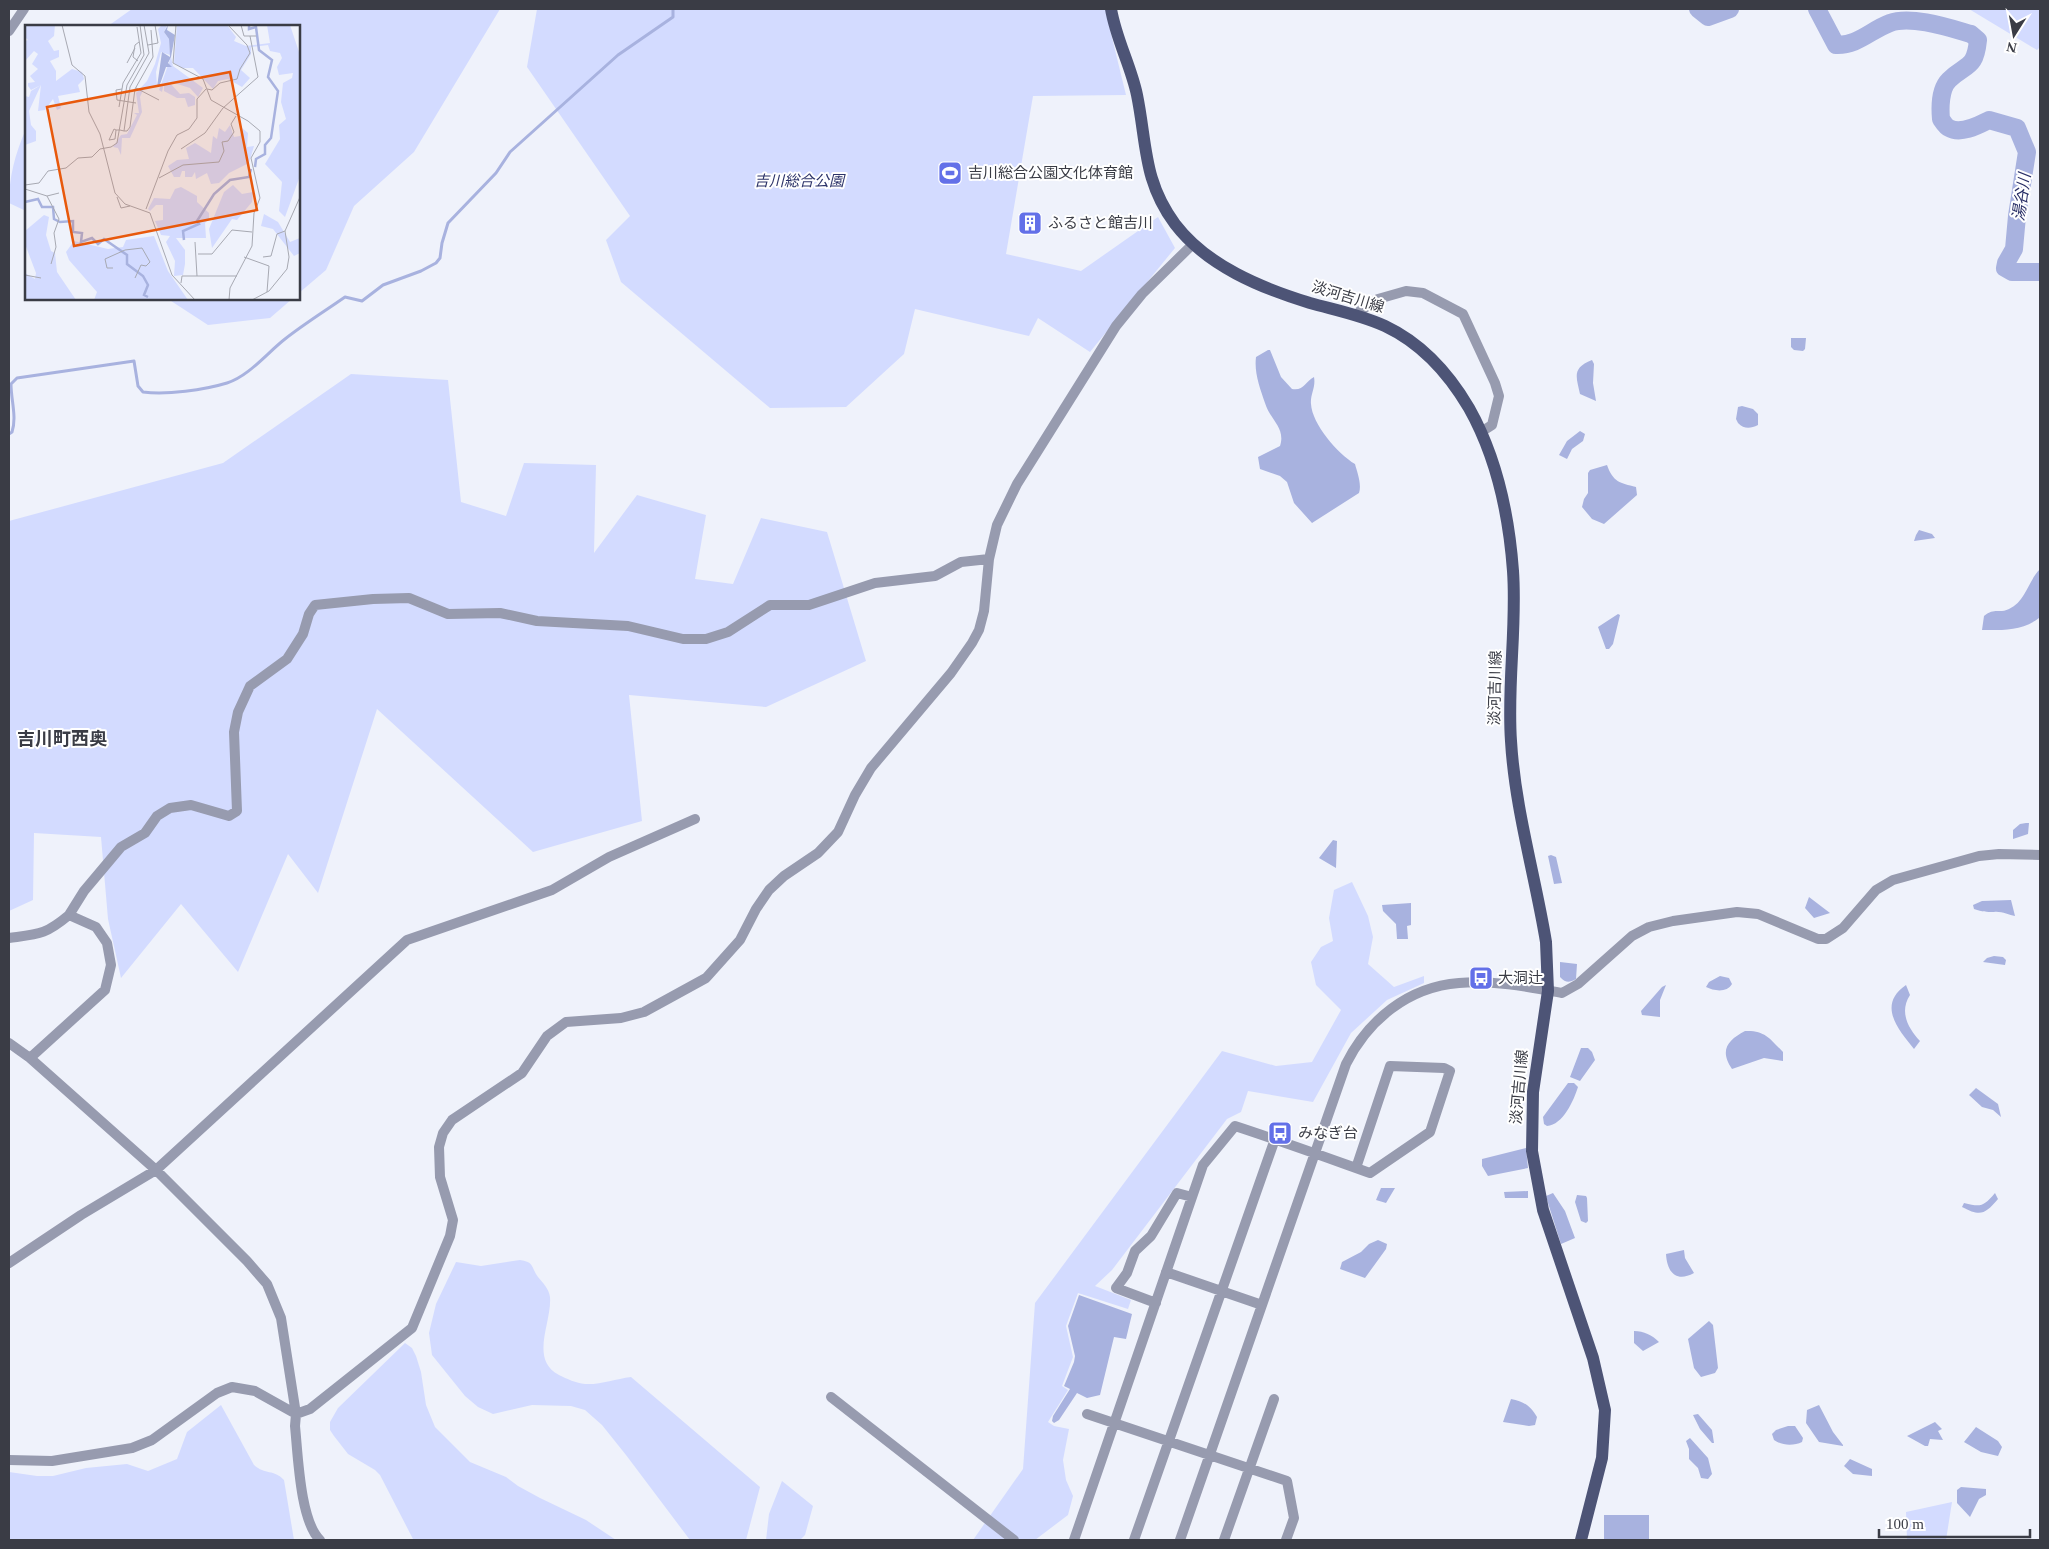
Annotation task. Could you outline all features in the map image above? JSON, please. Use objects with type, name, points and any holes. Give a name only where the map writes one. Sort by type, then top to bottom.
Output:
[{"type":"main road","name":"淡河吉川線","points":[[1111,9],[1119,44],[1133,78],[1138,97],[1145,154],[1154,187],[1174,223],[1201,252],[1261,285],[1312,303],[1358,315],[1388,327],[1413,343],[1433,360],[1452,382],[1469,408],[1481,432],[1499,483],[1513,572],[1511,741],[1518,794],[1546,942],[1548,991],[1535,1066],[1532,1151],[1543,1210],[1593,1358],[1605,1410],[1602,1458],[1582,1540]]},
{"type":"street","points":[[9,31],[24,9]]},
{"type":"street","points":[[296,1414],[310,1408],[412,1328],[447,1244],[454,1220],[440,1176],[439,1147],[443,1133],[452,1120],[522,1073],[547,1036],[566,1022],[621,1018],[644,1012],[706,978],[740,940],[756,909],[769,890],[784,876],[818,853],[838,832],[855,795],[871,768],[951,673],[979,630],[984,611],[989,560],[997,525],[1017,484],[1116,326],[1142,294],[1193,244]]},
{"type":"street","points":[[1358,315],[1360,311],[1378,299],[1406,291],[1423,293],[1463,314],[1495,383],[1498,396],[1492,425],[1481,432]]},
{"type":"street","points":[[9,938],[41,934],[55,926],[68,915],[120,848],[145,832],[157,816],[170,808],[191,805],[229,816],[237,811],[234,732],[238,712],[250,686],[287,659],[303,634],[308,614],[315,604],[409,598],[448,614],[500,613],[537,621],[628,626],[683,639],[706,640],[728,632],[770,605],[809,605],[876,583],[935,576],[961,562],[989,560]]},
{"type":"street","points":[[9,1263],[81,1215],[156,1170],[407,940],[552,890],[609,857],[695,819]]},
{"type":"street","points":[[1180,1540],[1346,1064],[1354,1046],[1371,1025],[1387,1011],[1405,1000],[1446,985],[1474,982],[1562,993],[1570,990],[1632,936],[1649,926],[1737,912],[1758,914],[1818,939],[1826,939],[1843,928],[1876,890],[1893,880],[1979,856],[2000,854],[2040,855]]},
{"type":"street","points":[[30,1058],[106,990],[111,965],[107,943],[96,927],[68,915]]},
{"type":"street","points":[[9,1043],[30,1058],[156,1170],[247,1261],[267,1284],[281,1318],[296,1414],[295,1426],[305,1511],[313,1533],[320,1540]]},
{"type":"street","points":[[1074,1540],[1203,1165],[1235,1126],[1370,1173],[1430,1132],[1450,1071],[1444,1068],[1390,1066],[1356,1168]]},
{"type":"street","points":[[1134,1540],[1275,1139]]},
{"type":"street","points":[[1156,1303],[1116,1288],[1127,1273],[1134,1251],[1151,1236],[1177,1193],[1192,1197]]},
{"type":"street","points":[[1166,1272],[1262,1305]]},
{"type":"street","points":[[9,1460],[52,1461],[132,1448],[152,1440],[217,1392],[232,1387],[255,1391],[296,1414]]},
{"type":"street","points":[[831,1397],[1014,1540]]},
{"type":"street","points":[[1224,1540],[1274,1399]]},
{"type":"street","points":[[1088,1414],[1286,1481],[1294,1518],[1286,1540]]},
{"type":"green space","points":[[132,9],[500,9],[414,152],[354,206],[326,270],[300,292],[300,25],[109,25]]},
{"type":"green space","name":"吉川総合公園","points":[[537,9],[1105,9],[1126,95],[1033,96],[1006,254],[1081,271],[1158,217],[1175,248],[1090,352],[1038,318],[1029,336],[915,309],[904,354],[846,407],[770,408],[621,282],[606,240],[630,216],[527,67]]},
{"type":"green space","points":[[1969,9],[2040,9],[2040,47],[2037,50]]},
{"type":"green space","points":[[25,132],[25,211],[9,203],[13,166]]},
{"type":"green space","points":[[170,300],[291,300],[270,318],[208,325]]},
{"type":"green space","points":[[351,374],[448,380],[461,502],[506,516],[524,463],[596,465],[594,553],[637,495],[706,515],[695,579],[733,584],[761,518],[827,532],[866,661],[766,707],[629,695],[642,821],[533,852],[377,709],[318,893],[288,854],[238,972],[181,904],[121,978],[108,919],[101,837],[34,833],[33,900],[9,911],[9,521],[223,463]]},
{"type":"green space","points":[[1352,882],[1368,916],[1373,937],[1368,964],[1394,987],[1424,976],[1424,983],[1387,1000],[1351,1033],[1313,1102],[1248,1091],[1241,1112],[1227,1119],[1112,1270],[1095,1286],[1131,1300],[1128,1309],[1078,1293],[1066,1326],[1073,1357],[1062,1386],[1068,1390],[1048,1422],[1054,1426],[1069,1429],[1063,1460],[1066,1480],[1073,1496],[1068,1515],[1035,1540],[973,1540],[1023,1469],[1035,1303],[1222,1051],[1276,1066],[1312,1062],[1341,1010],[1316,985],[1311,962],[1321,947],[1333,941],[1329,918],[1334,890]]},
{"type":"green space","points":[[520,1260],[528,1262],[532,1266],[550,1297],[543,1350],[545,1360],[550,1368],[565,1378],[585,1384],[602,1383],[631,1377],[760,1487],[746,1540],[690,1540],[602,1425],[585,1410],[571,1406],[532,1405],[493,1414],[478,1407],[465,1396],[432,1355],[429,1333],[436,1304],[456,1262],[481,1266]]},
{"type":"green space","points":[[405,1343],[412,1348],[416,1356],[421,1372],[426,1405],[435,1427],[470,1462],[506,1477],[540,1498],[586,1520],[616,1540],[413,1539],[380,1475],[348,1454],[330,1430],[330,1422],[338,1408]]},
{"type":"green space","points":[[221,1405],[254,1465],[262,1470],[277,1474],[284,1480],[294,1540],[9,1540],[9,1472],[53,1476],[86,1468],[127,1464],[148,1471],[177,1459],[187,1432]]},
{"type":"green space","points":[[782,1481],[813,1506],[805,1535],[800,1540],[766,1540],[769,1514]]},
{"type":"green space","points":[[1952,1502],[1946,1540],[1907,1540],[1906,1512]]},
{"type":"shaded area","points":[[1791,338],[1806,338],[1805,349],[1803,351],[1794,350],[1791,347]]},
{"type":"shaded area","points":[[1270,350],[1281,377],[1292,389],[1299,389],[1314,377],[1311,397],[1312,412],[1327,438],[1355,464],[1358,474],[1359,493],[1312,523],[1294,503],[1287,482],[1280,476],[1260,469],[1258,457],[1280,446],[1281,440],[1279,429],[1267,409],[1257,375],[1256,357]]},
{"type":"shaded area","points":[[1592,360],[1594,364],[1593,383],[1596,401],[1580,394],[1577,377],[1581,366]]},
{"type":"shaded area","points":[[1742,406],[1753,409],[1758,414],[1758,425],[1747,428],[1738,423],[1736,419],[1738,407]]},
{"type":"shaded area","points":[[1580,431],[1585,434],[1583,441],[1572,449],[1567,459],[1559,455],[1567,441]]},
{"type":"shaded area","points":[[1607,465],[1612,475],[1618,481],[1636,487],[1637,495],[1604,524],[1592,519],[1582,507],[1588,493],[1588,473],[1590,470]]},
{"type":"shaded area","points":[[1919,530],[1932,534],[1935,538],[1914,541]]},
{"type":"shaded area","points":[[2040,569],[2039,618],[2019,628],[1982,630],[1984,616],[1991,612],[2009,609],[2015,605]]},
{"type":"shaded area","points":[[1618,614],[1620,615],[1613,644],[1609,649],[1606,649],[1598,627]]},
{"type":"shaded area","points":[[2029,823],[2028,834],[2013,839],[2013,830],[2020,824]]},
{"type":"shaded area","points":[[1333,840],[1337,841],[1336,868],[1319,858]]},
{"type":"shaded area","points":[[1548,856],[1556,857],[1562,883],[1554,884]]},
{"type":"shaded area","points":[[1809,897],[1830,913],[1814,918],[1805,908]]},
{"type":"shaded area","points":[[2011,900],[2015,916],[1999,912],[1980,911],[1974,909],[1973,905],[1982,901]]},
{"type":"shaded area","points":[[1411,903],[1411,925],[1407,926],[1408,939],[1397,939],[1396,924],[1383,911],[1382,905]]},
{"type":"shaded area","points":[[1994,956],[2003,957],[2006,960],[2005,965],[1983,962],[1987,958]]},
{"type":"shaded area","points":[[1560,962],[1577,964],[1576,979],[1568,982],[1560,977]]},
{"type":"shaded area","points":[[1720,976],[1729,978],[1732,984],[1730,987],[1720,990],[1706,987],[1709,982]]},
{"type":"shaded area","points":[[1666,985],[1660,1000],[1660,1017],[1642,1015],[1641,1011]]},
{"type":"shaded area","points":[[1906,985],[1910,995],[1905,1008],[1906,1020],[1920,1041],[1914,1049],[1897,1025],[1892,1009],[1897,993]]},
{"type":"shaded area","points":[[1745,1031],[1758,1032],[1771,1039],[1783,1052],[1783,1061],[1764,1058],[1732,1069],[1726,1056],[1727,1046],[1734,1038]]},
{"type":"shaded area","points":[[1581,1048],[1588,1048],[1595,1060],[1580,1081],[1570,1077]]},
{"type":"shaded area","points":[[1568,1083],[1574,1083],[1578,1087],[1571,1105],[1563,1117],[1553,1125],[1547,1126],[1544,1124],[1543,1117]]},
{"type":"shaded area","points":[[1976,1088],[1998,1104],[2001,1117],[1993,1110],[1982,1107],[1969,1095]]},
{"type":"shaded area","points":[[1526,1148],[1528,1168],[1488,1176],[1482,1166],[1482,1159]]},
{"type":"shaded area","points":[[1381,1188],[1395,1188],[1386,1203],[1376,1200]]},
{"type":"shaded area","points":[[1528,1191],[1528,1198],[1505,1198],[1504,1192]]},
{"type":"shaded area","points":[[1553,1193],[1565,1211],[1575,1238],[1561,1244],[1546,1196]]},
{"type":"shaded area","points":[[1995,1193],[1998,1199],[1986,1211],[1978,1213],[1962,1207],[1964,1203],[1981,1205]]},
{"type":"shaded area","points":[[1577,1195],[1586,1196],[1587,1198],[1588,1221],[1586,1223],[1581,1221],[1575,1202]]},
{"type":"shaded area","points":[[1378,1240],[1387,1244],[1386,1249],[1365,1278],[1340,1269],[1342,1262]]},
{"type":"shaded area","points":[[1684,1250],[1685,1258],[1694,1273],[1682,1277],[1677,1276],[1671,1271],[1666,1254]]},
{"type":"shaded area","points":[[1079,1295],[1132,1314],[1126,1339],[1114,1337],[1100,1395],[1087,1398],[1077,1393],[1059,1420],[1054,1423],[1052,1421],[1053,1416],[1070,1389],[1064,1386],[1075,1356],[1068,1326]]},
{"type":"shaded area","points":[[1709,1321],[1713,1325],[1718,1368],[1715,1373],[1701,1377],[1694,1368],[1688,1339]]},
{"type":"shaded area","points":[[1634,1331],[1648,1334],[1659,1342],[1643,1351],[1634,1343]]},
{"type":"shaded area","points":[[1511,1399],[1523,1403],[1532,1410],[1537,1417],[1535,1425],[1529,1426],[1503,1422]]},
{"type":"shaded area","points":[[1819,1405],[1833,1432],[1843,1446],[1819,1442],[1806,1423],[1807,1410]]},
{"type":"shaded area","points":[[1698,1414],[1712,1430],[1714,1443],[1700,1429],[1693,1415]]},
{"type":"shaded area","points":[[1935,1422],[1942,1429],[1938,1431],[1943,1440],[1930,1439],[1928,1446],[1925,1446],[1907,1436]]},
{"type":"shaded area","points":[[1795,1426],[1803,1438],[1802,1442],[1788,1445],[1774,1440],[1772,1434],[1776,1430]]},
{"type":"shaded area","points":[[1976,1427],[1998,1441],[2002,1447],[1998,1456],[1981,1452],[1964,1442]]},
{"type":"shaded area","points":[[1690,1438],[1708,1458],[1712,1474],[1708,1479],[1701,1478],[1698,1468],[1689,1459],[1689,1449],[1686,1441]]},
{"type":"shaded area","points":[[1850,1459],[1872,1469],[1872,1476],[1853,1474],[1844,1466]]},
{"type":"shaded area","points":[[1961,1487],[1986,1489],[1986,1495],[1979,1499],[1970,1517],[1957,1503],[1957,1490]]},
{"type":"shaded area","points":[[1604,1515],[1649,1515],[1649,1540],[1604,1540]]},
{"type":"waterway","points":[[9,434],[12,432],[14,420],[11,384],[17,378],[134,361],[138,386],[143,392],[185,391],[227,383],[243,375],[292,333],[345,297],[362,301],[383,285],[421,271],[436,263],[440,258],[448,223],[496,173],[510,152],[618,55],[673,17],[673,9]]},
{"type":"waterway","name":"湯谷川","points":[[1698,9],[1708,17],[1730,9]]},
{"type":"waterway","name":"湯谷川","points":[[1817,9],[1836,45],[1851,43],[1890,23],[1909,20],[1930,23],[1971,34],[1978,40],[1975,57],[1969,65],[1949,80],[1944,88],[1942,93],[1941,119],[1947,127],[1954,130],[1964,130],[1989,120],[2017,128],[2027,152],[2014,249],[2005,268],[2012,272],[2040,272]]},
{"type":"place","name":"吉川総合公園文化体育館","points":[[950,173]]},
{"type":"place","name":"ふるさと館吉川","points":[[1030,223]]},
{"type":"place","name":"大洞辻","points":[[1481,978]]},
{"type":"place","name":"みなぎ台","points":[[1280,1133]]},
{"type":"district","name":"吉川町西奥","points":[[62,739]]}]
